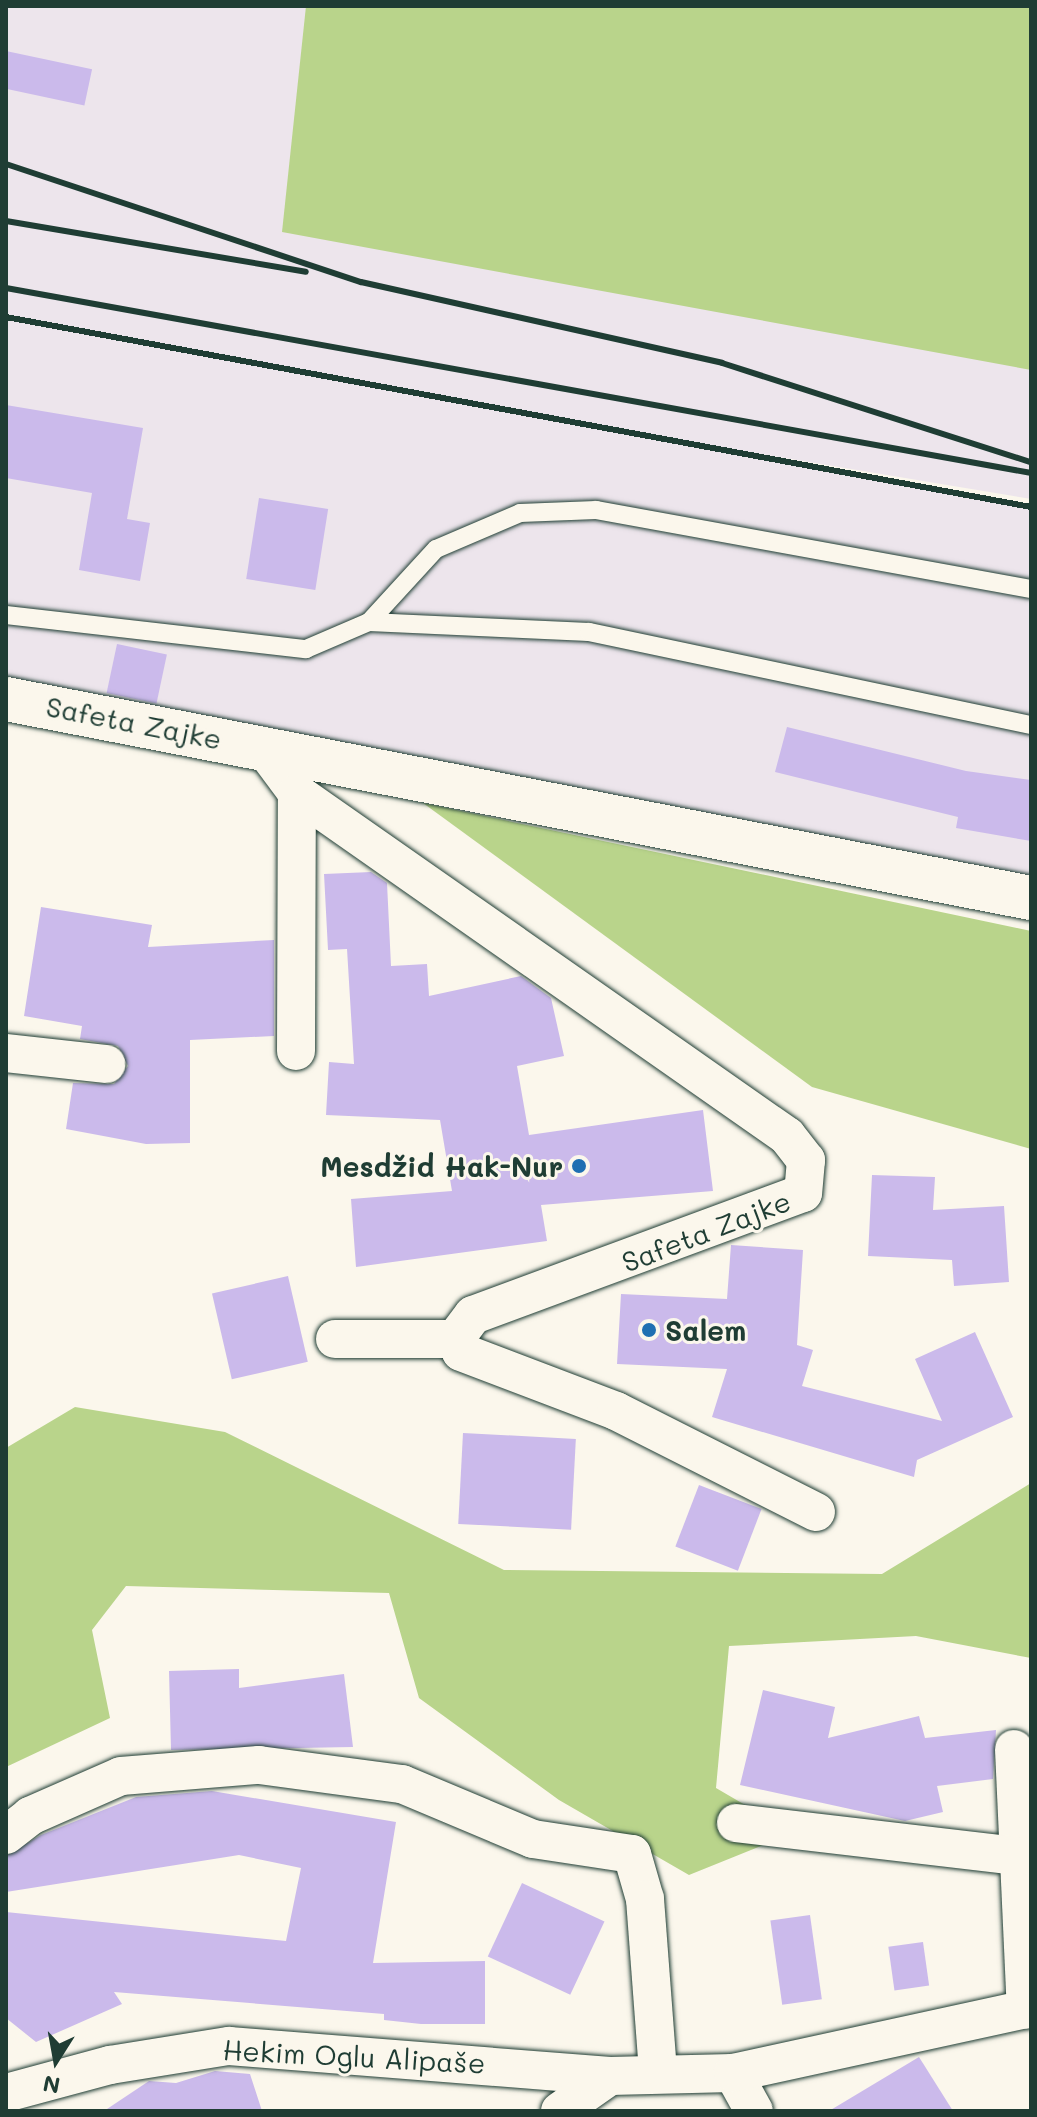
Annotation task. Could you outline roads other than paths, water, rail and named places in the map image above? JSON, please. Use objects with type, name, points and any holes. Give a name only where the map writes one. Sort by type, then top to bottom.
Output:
[{"type":"main road","name":"Safeta Zajke","points":[[6,699],[262,746],[1031,898]]},
{"type":"street","name":"Safeta Zajke","points":[[262,746],[297,793],[787,1136],[806,1160],[803,1193],[473,1315],[455,1339]]},
{"type":"street","points":[[296,1051],[297,793]]},
{"type":"street","points":[[6,1053],[106,1064]]},
{"type":"street","points":[[335,1339],[455,1339],[461,1352],[616,1411],[816,1512]]},
{"type":"street","name":"Hekim Oglu Alipaše","points":[[6,2093],[110,2065],[229,2046],[610,2076],[658,2071],[733,2073],[1028,2009],[1014,1749]]},
{"type":"street","points":[[6,1835],[30,1816],[121,1776],[259,1765],[402,1784],[533,1839],[632,1854],[645,1899],[658,2071]]},
{"type":"street","points":[[736,1823],[1018,1856]]},
{"type":"street","points":[[733,2073],[754,2111]]},
{"type":"street","name":"Hekim Oglu Alipaše","points":[[560,2111],[610,2076]]},
{"type":"lane","points":[[6,615],[306,649],[369,622],[436,549],[520,513],[596,510],[1031,589]]},
{"type":"lane","points":[[369,622],[589,632],[1031,725]]},
{"type":"railway","points":[[6,164],[361,282],[722,363],[1031,462]]},
{"type":"railway","points":[[6,221],[306,272]]},
{"type":"railway","points":[[6,288],[1031,473]]},
{"type":"railway","points":[[6,317],[1031,507]]},
{"type":"place","name":"Mesdžid Hak-Nur","points":[[579,1166]]},
{"type":"place","name":"Salem","points":[[649,1330]]}]
